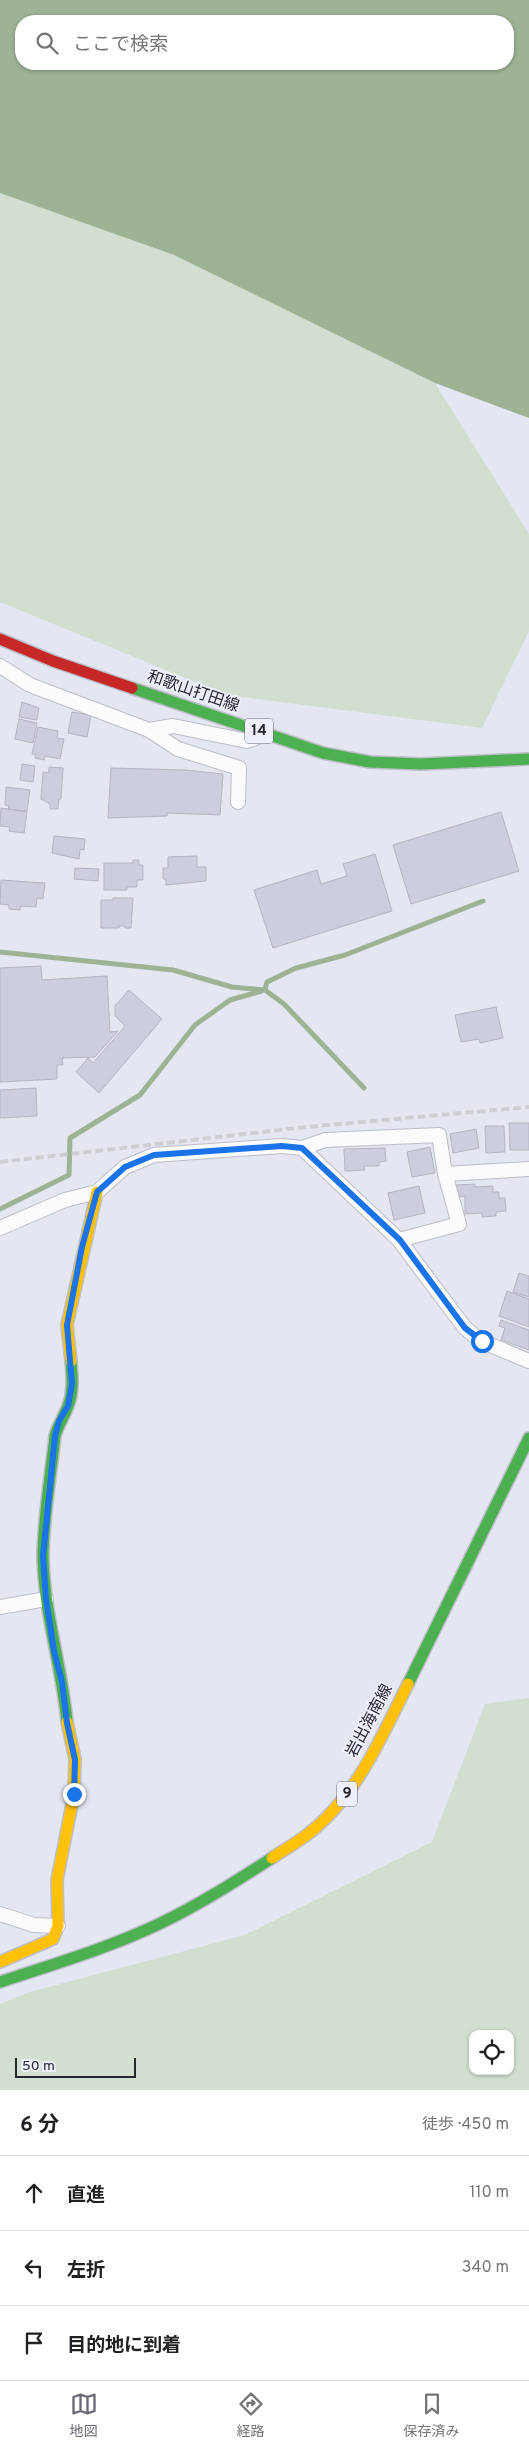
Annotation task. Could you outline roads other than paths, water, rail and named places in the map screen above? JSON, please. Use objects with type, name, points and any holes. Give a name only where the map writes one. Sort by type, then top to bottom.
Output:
[{"type":"main road","name":"和歌山打田線","points":[[0,639],[52,661],[323,753],[370,762],[422,764],[529,759]]},
{"type":"main road","points":[[0,1962],[52,1939],[58,1926],[57,1880],[74,1794],[75,1760],[67,1723],[62,1682],[54,1651],[46,1599],[43,1556],[55,1436],[59,1421],[68,1406],[72,1384],[67,1325],[82,1247],[97,1192]]},
{"type":"main road","name":"岩出海南線","points":[[0,1982],[94,1951],[161,1923],[240,1878],[308,1834],[340,1804],[363,1771],[394,1714],[529,1438]]},
{"type":"street","points":[[0,666],[30,685],[149,730],[178,748],[238,768],[238,802]]},
{"type":"street","points":[[149,730],[172,726],[246,741],[266,734]]},
{"type":"street","points":[[0,1228],[65,1200],[97,1192],[125,1167],[154,1155],[282,1146],[302,1148],[326,1140],[439,1135],[445,1174],[459,1224],[400,1240]]},
{"type":"street","points":[[302,1148],[400,1240],[465,1328],[482,1341],[529,1361]]},
{"type":"street","points":[[445,1174],[529,1169]]},
{"type":"street","points":[[0,1607],[46,1599]]},
{"type":"street","points":[[0,1914],[34,1925],[58,1926]]},
{"type":"waterway","points":[[265,990],[267,982],[296,968],[345,955],[483,901]]},
{"type":"waterway","points":[[0,952],[173,970],[232,987],[265,990],[284,1004],[364,1088]]},
{"type":"waterway","points":[[0,1209],[69,1175],[70,1138],[140,1095],[195,1025],[230,1000],[262,991]]},
{"type":"railway","points":[[0,1162],[306,1127],[529,1107]]}]
